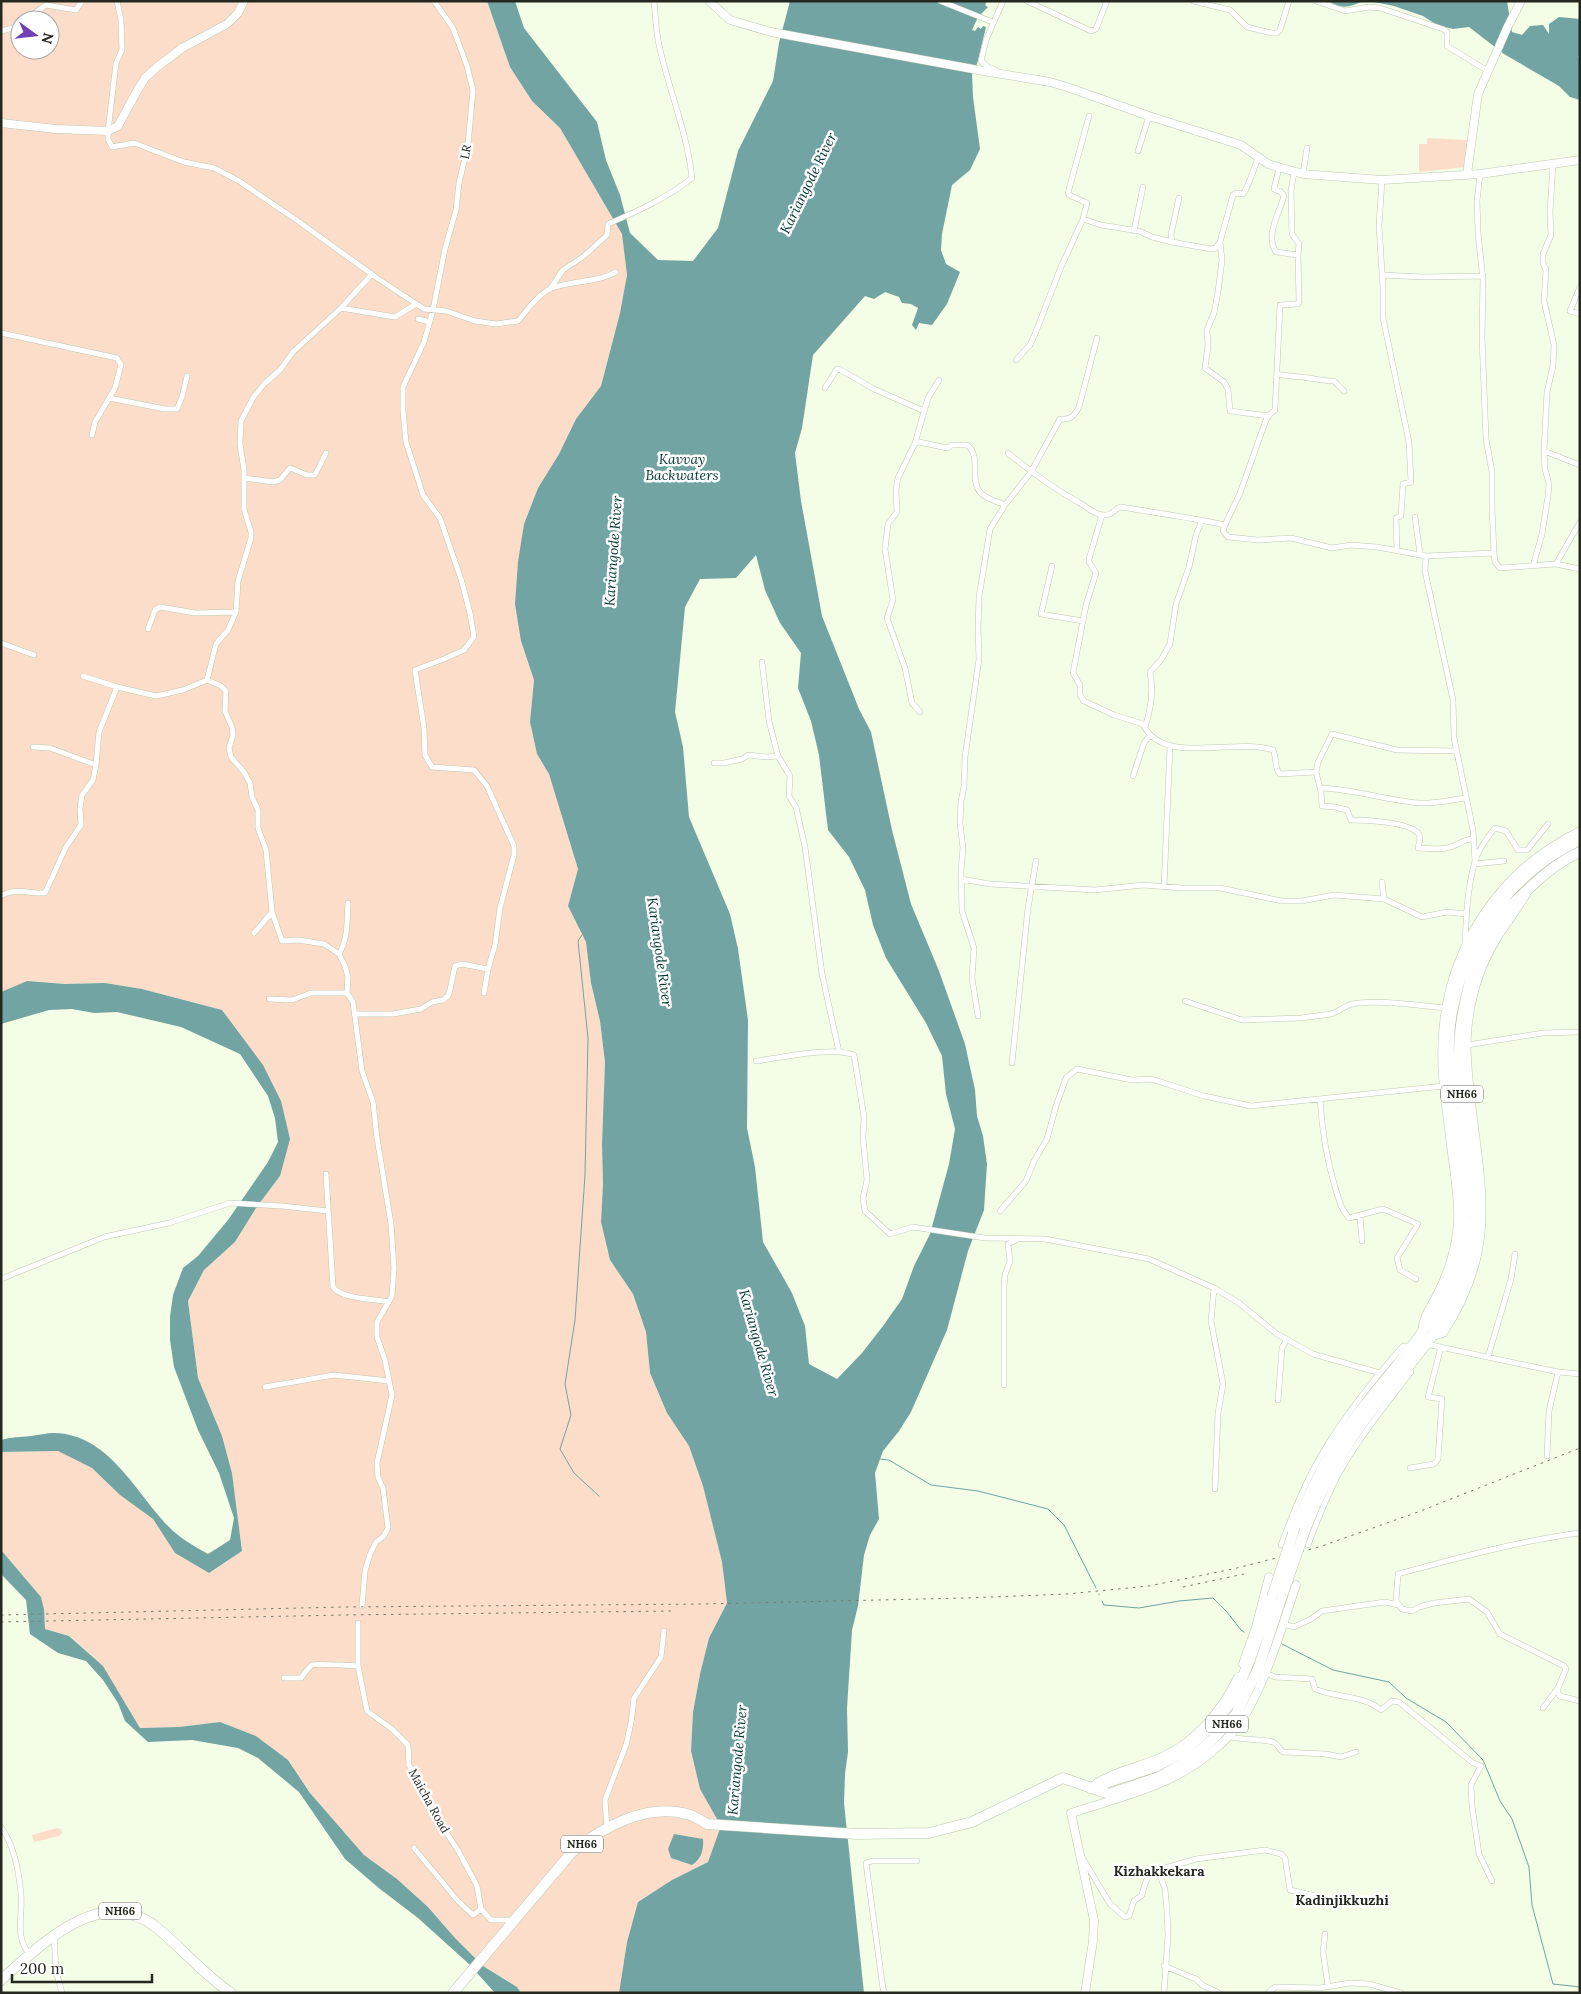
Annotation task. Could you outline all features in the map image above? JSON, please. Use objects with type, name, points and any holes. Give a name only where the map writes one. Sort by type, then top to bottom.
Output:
[{"type":"highway","name":"NH66","points":[[1090,1788],[1155,1767],[1183,1752],[1213,1724],[1233,1700],[1318,1495],[1334,1464],[1372,1411],[1408,1366],[1425,1337],[1454,1277],[1464,1236],[1466,1204],[1450,1078],[1449,1038],[1451,1013],[1465,964],[1477,937],[1495,909],[1519,881],[1543,861],[1580,840]]},
{"type":"highway","name":"NH66","points":[[452,1993],[461,1985],[572,1852],[588,1839],[623,1820],[659,1812],[690,1815],[708,1824],[857,1834],[930,1833],[972,1822],[1064,1778],[1109,1794],[1160,1777],[1189,1760],[1213,1739],[1236,1714],[1258,1669],[1293,1533],[1309,1494],[1326,1461],[1344,1433],[1412,1346],[1425,1337],[1452,1304],[1468,1258],[1475,1220],[1472,1177],[1462,1100],[1459,1055],[1461,1016],[1477,960],[1489,935],[1505,910],[1560,861],[1580,852]]},
{"type":"highway","name":"NH66","points":[[1408,1366],[1412,1346]]},
{"type":"highway","name":"NH66","points":[[1,1980],[54,1934],[85,1919],[114,1911],[127,1912],[140,1917],[155,1927],[216,1983],[231,1993]]},
{"type":"street","points":[[39,10],[46,5],[76,10],[82,1]]},
{"type":"street","points":[[117,1],[121,20],[122,50],[116,63],[108,132],[108,139],[112,147],[134,142],[184,162],[214,168],[238,181],[295,219],[424,309],[446,310],[475,321],[496,324],[518,320],[534,301],[550,289],[563,270],[584,256],[607,235],[608,224],[646,207],[692,178],[689,152],[658,39],[654,1]]},
{"type":"street","points":[[1,123],[108,132],[118,126],[137,90],[151,73],[182,48],[227,24],[238,13],[244,1]]},
{"type":"street","name":"LR","points":[[434,1],[453,28],[467,66],[473,90],[468,145],[456,210],[445,249],[433,310],[424,342],[403,387],[406,442],[423,495],[440,518],[461,579],[474,637],[464,650],[444,660],[415,670],[424,728],[425,755],[432,767],[474,770],[487,786],[514,846],[514,855],[500,908],[495,945],[488,969]]},
{"type":"street","points":[[709,1],[730,20],[771,32],[1067,87],[1149,116],[1241,145],[1266,162],[1279,168],[1303,174],[1382,180],[1480,174],[1580,160]]},
{"type":"street","points":[[940,1],[990,21]]},
{"type":"street","points":[[1003,1],[986,40],[981,61],[988,67],[1006,72],[1010,76]]},
{"type":"street","points":[[1028,1],[1092,31],[1096,29],[1106,1]]},
{"type":"street","points":[[1193,1],[1230,10],[1248,27],[1272,33],[1277,33],[1280,30],[1289,1]]},
{"type":"street","points":[[1316,1],[1345,11],[1369,7],[1380,8],[1443,30],[1447,32],[1447,46],[1488,71]]},
{"type":"street","points":[[1467,174],[1478,94],[1521,1]]},
{"type":"street","points":[[1016,360],[1030,346],[1061,267],[1083,219],[1087,203],[1068,193],[1089,116]]},
{"type":"street","points":[[1138,151],[1149,116]]},
{"type":"street","points":[[1303,174],[1307,148]]},
{"type":"street","points":[[1083,219],[1172,242],[1211,249],[1216,248],[1220,242],[1233,195],[1236,193],[1243,194],[1246,191],[1251,172],[1259,156]]},
{"type":"street","points":[[1534,566],[1542,534],[1548,496],[1544,452],[1548,392],[1553,366],[1554,345],[1544,301],[1546,270],[1543,263],[1543,254],[1551,235],[1550,212],[1553,164]]},
{"type":"street","points":[[1279,168],[1274,189],[1281,192],[1284,196],[1272,231],[1271,241],[1276,252],[1298,255]]},
{"type":"street","points":[[1294,172],[1291,191],[1292,234],[1299,244],[1298,304],[1280,305],[1276,406],[1274,412],[1268,416],[1240,493],[1223,531],[1228,537],[1258,540],[1291,538],[1332,548],[1351,545],[1423,555],[1494,554]]},
{"type":"street","points":[[1480,174],[1477,201],[1478,233],[1483,276],[1482,337],[1486,439],[1492,472],[1495,562],[1500,568],[1556,564],[1580,569]]},
{"type":"street","points":[[1382,180],[1379,226],[1384,326],[1408,442],[1411,482],[1403,484],[1401,516],[1396,518],[1397,550]]},
{"type":"street","points":[[1134,231],[1142,187]]},
{"type":"street","points":[[1172,242],[1180,198]]},
{"type":"street","points":[[1220,242],[1222,260],[1214,313],[1207,330],[1208,346],[1205,368],[1224,382],[1228,390],[1230,411],[1268,416]]},
{"type":"street","points":[[550,289],[606,278],[616,272]]},
{"type":"street","points":[[207,680],[216,644],[228,630],[236,612],[238,581],[251,538],[244,509],[244,478],[240,444],[241,421],[253,398],[293,352],[341,308],[372,274]]},
{"type":"street","points":[[1382,275],[1422,277],[1483,276]]},
{"type":"street","points":[[1580,286],[1570,311],[1580,314]]},
{"type":"street","points":[[341,308],[395,317],[416,304]]},
{"type":"street","points":[[418,319],[430,322]]},
{"type":"street","points":[[1,332],[117,358],[121,365],[115,388],[95,422],[92,435]]},
{"type":"street","points":[[978,1016],[972,978],[974,948],[962,911],[961,879],[963,848],[960,822],[965,757],[979,659],[979,597],[988,534],[1004,505],[1031,472],[1060,419],[1068,420],[1074,416],[1079,407],[1097,338]]},
{"type":"street","points":[[825,388],[834,372],[839,369],[874,389],[924,411]]},
{"type":"street","points":[[1276,374],[1334,382],[1344,391]]},
{"type":"street","points":[[109,398],[165,409],[176,409],[182,397],[186,376]]},
{"type":"street","points":[[920,712],[912,703],[905,668],[887,618],[893,600],[885,549],[888,524],[897,512],[898,478],[915,443],[928,398],[939,380]]},
{"type":"street","points":[[915,443],[919,442],[941,448],[947,448],[952,445],[967,445],[974,454],[975,479],[978,488],[984,496],[1004,505]]},
{"type":"street","points":[[1544,452],[1580,465]]},
{"type":"street","points":[[244,478],[273,482],[280,480],[290,468],[307,475],[314,475],[326,453]]},
{"type":"street","points":[[1008,453],[1063,495],[1102,515],[1110,514],[1117,507],[1122,506],[1225,525]]},
{"type":"street","points":[[1102,515],[1089,559],[1096,573],[1082,621],[1073,673],[1080,685],[1080,695],[1084,701],[1114,715],[1143,724],[1154,739],[1170,746],[1192,748],[1241,745],[1261,746],[1272,750],[1276,757],[1277,771],[1280,774],[1316,772]]},
{"type":"street","points":[[1415,517],[1453,700],[1456,750],[1473,830],[1475,862],[1466,914],[1465,947]]},
{"type":"street","points":[[1145,727],[1152,708],[1150,672],[1161,660],[1170,644],[1176,604],[1202,520]]},
{"type":"street","points":[[1556,564],[1580,522]]},
{"type":"street","points":[[1052,566],[1041,614],[1082,621]]},
{"type":"street","points":[[148,629],[155,610],[160,607],[195,612],[236,612]]},
{"type":"street","points":[[1,643],[34,655]]},
{"type":"street","points":[[762,662],[768,721],[778,756],[790,776],[789,796],[796,807],[805,847],[822,974],[839,1052]]},
{"type":"street","points":[[83,676],[117,687],[156,696],[184,690],[207,680],[221,686],[226,691],[225,712],[232,727],[233,735],[229,748],[231,757],[244,772],[250,783],[252,797],[258,810],[258,828],[266,850],[272,912],[282,941],[298,940],[324,944],[339,954],[345,966],[348,977],[347,993],[352,999],[362,1071],[373,1102],[391,1224],[394,1268],[392,1296],[377,1322],[377,1337],[385,1360],[392,1394],[379,1445],[377,1463],[378,1477],[383,1488],[388,1528],[384,1536],[376,1542],[370,1554],[365,1571],[362,1606]]},
{"type":"street","points":[[1,896],[7,892],[45,893],[66,847],[81,825],[80,808],[82,795],[93,780],[99,732],[117,687]]},
{"type":"street","points":[[1456,750],[1396,750],[1332,734],[1318,762],[1316,772],[1322,806],[1346,810],[1351,820],[1405,826],[1418,833],[1420,839],[1418,848],[1445,848],[1456,845],[1465,839],[1473,839]]},
{"type":"street","points":[[1133,776],[1144,743],[1150,735]]},
{"type":"street","points":[[1164,887],[1170,746]]},
{"type":"street","points":[[33,747],[50,748],[96,765]]},
{"type":"street","points":[[714,763],[742,759],[748,755],[778,756]]},
{"type":"street","points":[[1320,788],[1347,790],[1361,794],[1421,803],[1465,798]]},
{"type":"street","points":[[1475,862],[1495,828],[1506,830],[1518,850],[1527,850],[1548,824]]},
{"type":"street","points":[[1425,1337],[1423,1318],[1446,1278],[1456,1239],[1458,1219],[1444,1086],[1442,1047],[1446,1008],[1455,976],[1465,947],[1478,921],[1514,877],[1537,857],[1560,841],[1580,831]]},
{"type":"street","points":[[1475,862],[1504,860]]},
{"type":"street","points":[[1012,1063],[1028,908],[1036,861]]},
{"type":"street","points":[[961,879],[990,884],[1095,890],[1143,885],[1220,888],[1282,902],[1302,901],[1334,894],[1384,899],[1422,916],[1447,912],[1466,914]]},
{"type":"street","points":[[1382,882],[1384,899]]},
{"type":"street","points":[[1425,1337],[1443,1333],[1465,1296],[1479,1252],[1482,1230],[1482,1206],[1468,1070],[1469,1016],[1483,963],[1531,886]]},
{"type":"street","points":[[339,954],[343,947],[347,928],[348,903]]},
{"type":"street","points":[[254,933],[272,912]]},
{"type":"street","points":[[354,1014],[393,1014],[421,1009],[432,1002],[443,1000],[448,996],[455,966],[462,964],[488,969],[484,993]]},
{"type":"street","points":[[269,999],[292,1000],[311,993],[347,993]]},
{"type":"street","points":[[1185,1001],[1242,1020],[1331,1014],[1341,1011],[1354,1003],[1446,1008]]},
{"type":"street","points":[[1467,1045],[1543,1034],[1580,1032]]},
{"type":"street","points":[[756,1062],[800,1055],[839,1052],[854,1055],[858,1068],[864,1116],[863,1138],[867,1180],[863,1198],[865,1211],[890,1234],[913,1227],[985,1238],[1045,1239],[1149,1259],[1214,1288],[1239,1303],[1277,1334],[1313,1354],[1380,1373]]},
{"type":"street","points":[[1000,1211],[1026,1181],[1034,1161],[1047,1139],[1066,1078],[1077,1069],[1132,1080],[1155,1080],[1204,1096],[1251,1106],[1444,1086]]},
{"type":"street","points":[[1320,1099],[1322,1135],[1327,1161],[1342,1210],[1349,1218],[1383,1209],[1418,1224],[1397,1258],[1400,1270],[1416,1279]]},
{"type":"street","points":[[326,1174],[333,1287],[337,1292],[389,1302]]},
{"type":"street","points":[[1,1279],[104,1237],[169,1223],[230,1203],[328,1211]]},
{"type":"street","points":[[1360,1216],[1362,1241]]},
{"type":"street","points":[[1004,1385],[1004,1286],[1010,1260],[1008,1244],[1017,1239]]},
{"type":"street","points":[[1488,1357],[1511,1280],[1515,1254]]},
{"type":"street","points":[[1214,1288],[1210,1321],[1223,1384],[1218,1413],[1215,1488]]},
{"type":"street","points":[[1425,1337],[1441,1347],[1558,1372],[1580,1374]]},
{"type":"street","points":[[1278,1400],[1282,1348],[1287,1339]]},
{"type":"street","points":[[1280,1545],[1322,1454],[1380,1373],[1403,1346],[1412,1346]]},
{"type":"street","points":[[1410,1468],[1434,1464],[1438,1459],[1442,1399],[1428,1397],[1441,1347]]},
{"type":"street","points":[[1308,1545],[1326,1499],[1342,1468],[1380,1412],[1411,1372],[1408,1366]]},
{"type":"street","points":[[1547,1456],[1549,1411],[1558,1372]]},
{"type":"street","points":[[265,1387],[334,1375],[389,1381]]},
{"type":"street","points":[[1396,1603],[1398,1574],[1466,1556],[1556,1536],[1580,1533]]},
{"type":"street","points":[[1090,1788],[1110,1775],[1163,1757],[1180,1747],[1212,1718],[1228,1698],[1240,1673],[1256,1627],[1269,1577]]},
{"type":"street","points":[[1085,1993],[1094,1920],[1071,1813],[1165,1782],[1198,1763],[1228,1736],[1243,1718],[1266,1673],[1296,1585]]},
{"type":"street","points":[[1283,1624],[1294,1627],[1322,1611],[1339,1608],[1385,1602],[1396,1603],[1402,1610],[1412,1612],[1419,1607],[1434,1602],[1469,1599],[1487,1612],[1500,1634],[1564,1666],[1566,1669],[1565,1673],[1558,1688],[1543,1708]]},
{"type":"street","name":"Maicha Road","points":[[358,1623],[358,1666],[367,1712],[392,1729],[408,1745],[409,1765],[433,1812],[477,1886],[481,1909]]},
{"type":"street","points":[[607,1830],[605,1800],[626,1745],[634,1698],[661,1657],[664,1631]]},
{"type":"street","points":[[284,1678],[301,1678],[311,1666],[318,1663],[334,1666],[358,1666]]},
{"type":"street","points":[[1266,1673],[1275,1677],[1312,1679],[1315,1689],[1326,1694],[1373,1703],[1381,1710],[1392,1701],[1399,1702],[1474,1763],[1481,1766],[1471,1785],[1472,1806],[1479,1854],[1492,1881]]},
{"type":"street","points":[[1558,1688],[1560,1696],[1580,1701]]},
{"type":"street","points":[[1228,1736],[1249,1741],[1274,1742],[1283,1752],[1326,1754],[1341,1757],[1356,1752]]},
{"type":"street","points":[[1,1827],[9,1842],[17,1866],[21,1895],[21,1938],[23,1947],[30,1956]]},
{"type":"street","points":[[414,1848],[458,1901],[473,1915],[481,1909],[491,1920],[515,1920]]},
{"type":"street","points":[[1080,1855],[1110,1904],[1125,1917],[1129,1916],[1134,1901],[1142,1895],[1145,1880],[1151,1873],[1196,1859],[1265,1850],[1281,1854],[1285,1858],[1290,1890],[1341,1902]]},
{"type":"street","points":[[885,1993],[866,1863],[872,1860],[917,1861]]},
{"type":"street","points":[[1158,1870],[1165,1889],[1167,1911],[1168,1935],[1164,1966],[1164,1993]]},
{"type":"street","points":[[54,1934],[56,1971],[62,1993]]},
{"type":"street","points":[[1324,1934],[1323,1952],[1328,1986]]},
{"type":"street","points":[[1164,1966],[1196,1979],[1202,1985],[1219,1993]]},
{"type":"street","points":[[1268,1993],[1275,1987],[1328,1986],[1350,1982],[1369,1984],[1401,1993]]},
{"type":"shaded area","points":[[1,1],[487,1],[510,67],[532,101],[560,128],[622,234],[627,275],[620,313],[601,386],[576,419],[559,454],[538,488],[524,524],[521,641],[534,680],[530,722],[537,754],[549,774],[578,869],[568,906],[586,942],[591,983],[600,1021],[605,1062],[601,1222],[610,1260],[633,1294],[646,1332],[650,1373],[667,1413],[689,1446],[703,1486],[722,1562],[727,1603],[709,1638],[700,1674],[693,1712],[691,1751],[700,1789],[722,1826],[708,1862],[672,1880],[638,1902],[627,1942],[619,1993],[521,1993],[517,1987],[483,1966],[428,1907],[397,1879],[364,1855],[310,1793],[288,1760],[256,1736],[220,1722],[179,1727],[140,1728],[103,1666],[70,1636],[45,1629],[41,1597],[1,1550],[1,1452],[58,1451],[92,1468],[120,1495],[153,1519],[175,1553],[209,1573],[242,1551],[232,1473],[222,1436],[198,1378],[188,1301],[204,1270],[235,1242],[256,1208],[280,1176],[281,1101],[222,1010],[142,989],[105,983],[65,984],[27,981],[1,992]]},
{"type":"shaded area","points":[[1427,138],[1467,140],[1466,167],[1419,172],[1419,144],[1427,144]]},
{"type":"shaded area","points":[[57,1828],[61,1829],[62,1833],[59,1836],[34,1842],[32,1835]]},
{"type":"water","name":"Kavvay Backwaters","points":[[487,1],[515,1],[524,28],[597,122],[606,160],[620,195],[630,233],[658,260],[693,261],[718,228],[738,151],[773,81],[779,43],[790,1],[987,1],[985,5],[988,7],[981,14],[984,16],[978,17],[972,30],[975,31],[978,27],[981,29],[983,26],[986,27],[977,64],[972,74],[980,149],[970,170],[952,185],[942,234],[941,250],[946,264],[960,272],[947,304],[932,325],[919,323],[916,330],[912,325],[918,308],[911,304],[902,303],[899,297],[885,292],[874,299],[865,296],[813,355],[802,428],[795,453],[801,501],[822,616],[859,709],[871,732],[892,830],[911,904],[939,971],[965,1044],[975,1090],[977,1116],[983,1136],[987,1164],[984,1210],[968,1251],[947,1330],[911,1412],[883,1451],[875,1473],[879,1519],[870,1535],[864,1555],[858,1606],[852,1630],[847,1708],[848,1752],[844,1803],[864,1993],[619,1993],[627,1942],[638,1902],[672,1880],[708,1862],[721,1826],[700,1789],[691,1751],[693,1712],[700,1674],[709,1638],[727,1603],[722,1562],[703,1486],[689,1446],[667,1413],[650,1373],[646,1332],[633,1294],[610,1260],[601,1222],[605,1062],[600,1021],[591,983],[586,942],[568,906],[578,869],[549,774],[537,754],[530,722],[534,680],[521,641],[515,604],[518,562],[524,524],[538,488],[559,454],[576,419],[601,386],[620,313],[627,275],[622,234],[560,128],[532,101],[510,67]],"holes":[[[756,555],[765,590],[780,623],[801,653],[798,688],[811,721],[819,755],[828,830],[849,857],[865,890],[873,925],[886,958],[926,1023],[942,1056],[946,1094],[955,1129],[949,1164],[930,1234],[914,1266],[902,1299],[862,1353],[837,1379],[809,1364],[805,1326],[792,1293],[763,1242],[755,1167],[747,1128],[748,1020],[738,949],[730,914],[689,817],[683,747],[675,712],[685,607],[700,579],[736,578]]]},
{"type":"water","points":[[1329,1],[1363,1],[1342,7]]},
{"type":"water","points":[[1369,1],[1507,1],[1512,32],[1522,35],[1530,26],[1543,25],[1549,34],[1549,24],[1559,17],[1580,19],[1580,55],[1578,57],[1580,58],[1580,100],[1570,97],[1559,86],[1504,54],[1469,27],[1453,29],[1437,25],[1423,16],[1394,6]]},
{"type":"water","points":[[27,981],[65,984],[105,983],[142,989],[222,1010],[263,1065],[281,1101],[290,1139],[280,1176],[256,1208],[235,1242],[204,1270],[188,1301],[198,1378],[222,1436],[232,1473],[242,1551],[209,1573],[175,1553],[153,1519],[120,1495],[92,1468],[58,1451],[1,1452],[1,1440],[54,1433],[73,1436],[90,1443],[106,1454],[119,1467],[172,1530],[192,1545],[208,1554],[230,1540],[234,1518],[219,1473],[198,1430],[174,1367],[170,1340],[170,1317],[173,1295],[183,1268],[198,1256],[228,1220],[268,1162],[278,1142],[275,1118],[268,1096],[240,1054],[181,1027],[117,1012],[94,1013],[72,1009],[49,1010],[1,1024],[1,992]]},
{"type":"water","points":[[1,1550],[41,1597],[45,1629],[69,1636],[103,1666],[140,1728],[179,1727],[220,1722],[256,1736],[288,1760],[310,1793],[364,1855],[397,1879],[428,1907],[483,1966],[517,1987],[521,1993],[495,1993],[469,1964],[418,1918],[345,1859],[299,1792],[258,1758],[238,1748],[192,1740],[148,1742],[125,1721],[118,1703],[103,1680],[86,1661],[58,1653],[30,1634],[26,1600],[1,1574]]},
{"type":"water","points":[[674,1834],[703,1839],[701,1854],[692,1865],[671,1858],[668,1849]]},
{"type":"waterway","points":[[582,935],[578,941],[588,1038],[585,1175],[575,1320],[565,1384],[571,1415],[560,1449],[574,1473],[599,1496]]},
{"type":"waterway","points":[[879,1459],[889,1460],[931,1485],[978,1491],[1048,1509],[1064,1525],[1096,1588]]},
{"type":"waterway","points":[[1102,1601],[1104,1605],[1139,1608],[1179,1601],[1213,1598],[1244,1632]]},
{"type":"waterway","points":[[1282,1644],[1333,1670],[1389,1682],[1406,1698],[1446,1722],[1483,1760],[1500,1801],[1512,1819],[1529,1867],[1532,1905],[1553,1984],[1580,1987]]},
{"type":"railway","points":[[1,1615],[343,1607],[703,1604],[966,1598],[1067,1594],[1149,1586],[1233,1569],[1319,1547],[1418,1512],[1580,1448]]},
{"type":"railway","points":[[1183,1587],[1244,1574]]},
{"type":"railway","points":[[1,1622],[674,1611]]},
{"type":"district","name":"Kizhakkekara","points":[[1159,1871]]},
{"type":"district","name":"Kadinjikkuzhi","points":[[1342,1900]]},
{"type":"water label","name":"Kariangode River","points":[[808,183]]},
{"type":"water label","name":"Kariangode River","points":[[613,551]]},
{"type":"water label","name":"Kariangode River","points":[[660,952]]},
{"type":"water label","name":"Kariangode River","points":[[759,1343]]},
{"type":"water label","name":"Kariangode River","points":[[737,1760]]}]
